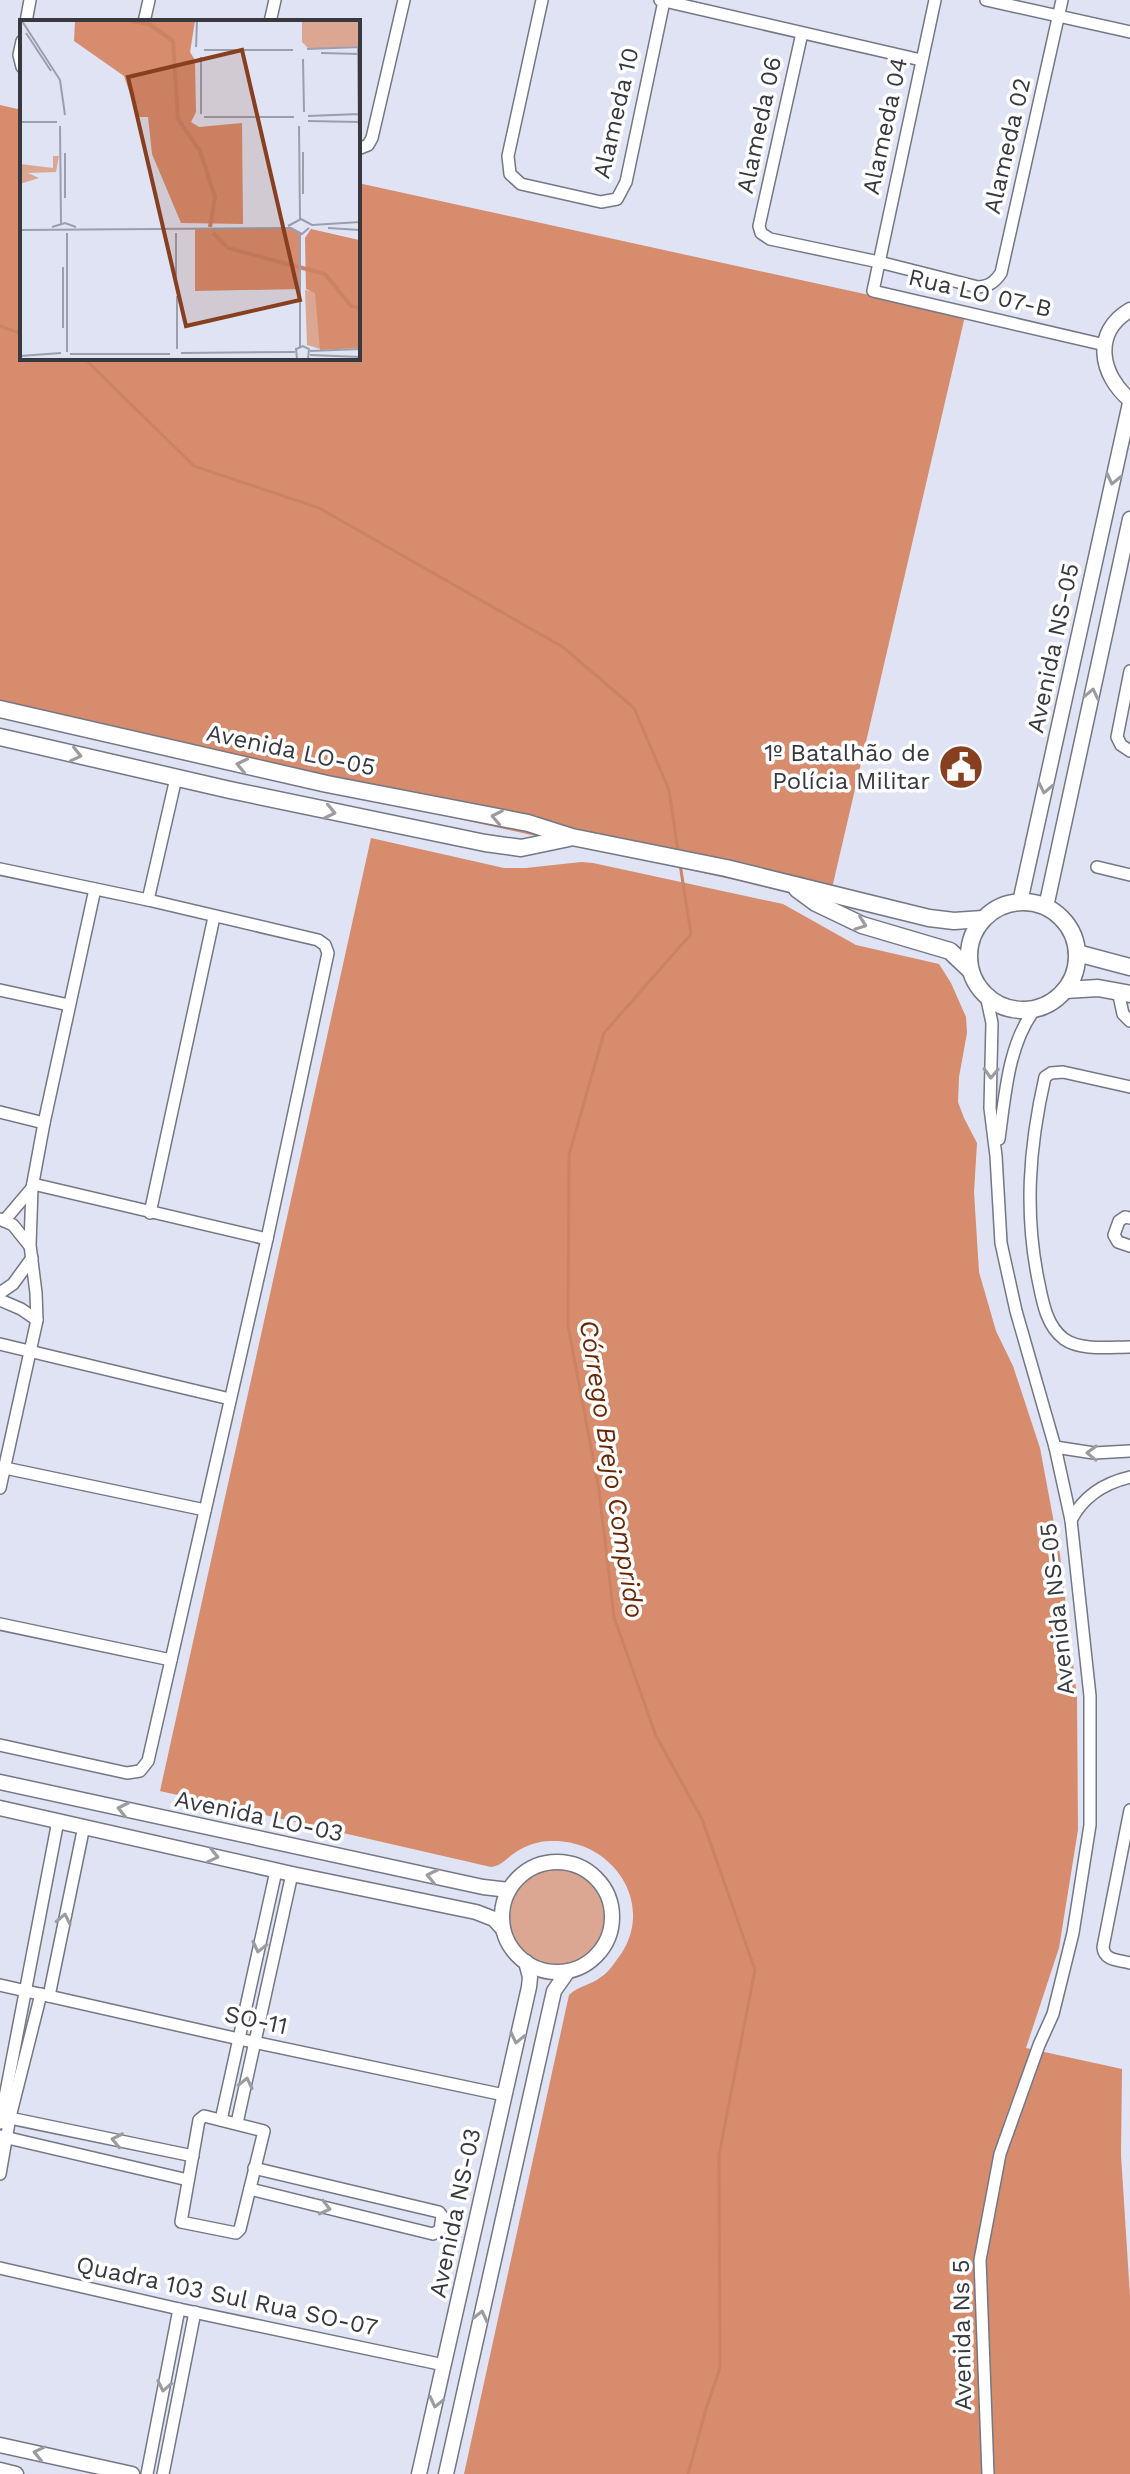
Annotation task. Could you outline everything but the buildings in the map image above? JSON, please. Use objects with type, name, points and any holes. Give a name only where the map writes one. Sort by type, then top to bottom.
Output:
[{"type":"main road","name":"Avenida LO-05","points":[[0,709],[327,784],[528,823],[572,837],[726,868],[872,906],[944,921],[983,919]]},
{"type":"main road","name":"Avenida LO-05","points":[[0,737],[176,778],[485,843],[521,848],[572,837]]},
{"type":"main road","name":"Avenida LO-05","points":[[793,887],[816,903],[862,925],[950,951],[970,970]]},
{"type":"main road","points":[[1020,902],[1046,907],[1070,928],[1077,953],[1074,974],[1065,990],[1051,1002],[1035,1009],[1008,1007],[986,995],[975,982],[968,952],[973,934],[983,919],[1000,907],[1020,902]]},
{"type":"main road","points":[[1077,953],[1130,967]]},
{"type":"main road","points":[[1065,990],[1085,987],[1124,993]]},
{"type":"street","points":[[26,20],[30,0]]},
{"type":"street","points":[[144,20],[149,0]]},
{"type":"street","points":[[270,20],[275,0]]},
{"type":"street","points":[[360,148],[368,145],[372,138],[404,0]]},
{"type":"street","name":"Alameda 10","points":[[542,0],[508,156],[510,174],[521,184],[601,202],[617,199],[626,182],[662,0]]},
{"type":"street","points":[[662,0],[921,60]]},
{"type":"street","points":[[717,13],[721,0]]},
{"type":"street","name":"Alameda 04","points":[[879,262],[935,0]]},
{"type":"street","points":[[986,0],[1130,32]]},
{"type":"street","name":"Alameda 02","points":[[879,262],[978,287],[989,286],[996,281],[1001,273],[1062,0]]},
{"type":"street","name":"Alameda 06","points":[[802,33],[759,226],[761,233],[770,239],[879,262]]},
{"type":"street","name":"Rua LO 07-B","points":[[879,262],[873,291],[1105,345]]},
{"type":"street","points":[[1130,310],[1113,324],[1104,358],[1108,375],[1130,401]]},
{"type":"street","name":"Avenida NS-05","points":[[1020,902],[1130,401]]},
{"type":"street","name":"Avenida NS-05","points":[[1046,907],[1130,519]]},
{"type":"street","points":[[1130,671],[1117,737],[1121,745],[1130,751]]},
{"type":"street","points":[[148,900],[176,778]]},
{"type":"street","points":[[1097,867],[1130,875]]},
{"type":"street","points":[[0,869],[318,940],[325,945],[328,953],[267,1239],[150,1755],[140,1771],[127,1773],[0,1745]]},
{"type":"street","points":[[0,1488],[37,1320],[30,1245],[32,1186],[95,889]]},
{"type":"street","points":[[150,1213],[214,917]]},
{"type":"street","points":[[0,990],[69,1005]]},
{"type":"street","points":[[1124,993],[1123,1014],[1130,1021]]},
{"type":"street","name":"Avenida NS-05","points":[[986,995],[992,1023],[990,1108],[1001,1243],[1071,1520],[1090,1696],[1090,1825],[1073,1933],[1053,2014]]},
{"type":"street","name":"Avenida NS-05","points":[[996,1156],[1017,1043],[1024,1023],[1035,1009]]},
{"type":"street","points":[[1130,1087],[1063,1072],[1045,1077],[1030,1165],[1028,1196],[1031,1236],[1044,1307],[1055,1330],[1068,1341],[1086,1346],[1130,1347]]},
{"type":"street","points":[[0,1112],[44,1123]]},
{"type":"street","points":[[32,1186],[267,1239]]},
{"type":"street","points":[[30,1245],[13,1225],[2,1220],[32,1186]]},
{"type":"street","points":[[1130,1218],[1119,1221],[1114,1235],[1118,1242],[1130,1246]]},
{"type":"street","points":[[0,1293],[13,1284],[32,1258]]},
{"type":"street","points":[[0,1300],[37,1320]]},
{"type":"street","points":[[0,1344],[230,1399]]},
{"type":"street","points":[[1055,1447],[1094,1453],[1130,1451]]},
{"type":"street","points":[[5,1468],[205,1510]]},
{"type":"street","points":[[1071,1520],[1087,1497],[1108,1484],[1130,1477]]},
{"type":"street","points":[[0,1624],[171,1660]]},
{"type":"street","name":"Avenida LO-03","points":[[0,1782],[483,1887],[509,1890]]},
{"type":"street","name":"Avenida LO-03","points":[[0,1808],[284,1873],[476,1912],[489,1917],[503,1929]]},
{"type":"street","points":[[1130,1810],[1103,1952],[1108,1958],[1130,1963]]},
{"type":"street","points":[[0,2174],[3,2118],[58,1821]]},
{"type":"street","points":[[3,2118],[45,1995],[84,1826]]},
{"type":"street","name":"Avenida NS-03","points":[[446,2474],[554,1991],[568,1971],[594,1958],[612,1927],[609,1898],[602,1885],[586,1870],[573,1864],[543,1863],[529,1869],[509,1890]]},
{"type":"street","points":[[221,2120],[239,2039],[284,1873]]},
{"type":"street","points":[[237,2123],[256,2043],[284,1873]]},
{"type":"street","points":[[509,1890],[502,1911],[503,1929],[510,1946],[526,1962],[546,1971],[568,1971]]},
{"type":"street","name":"Avenida NS-03","points":[[419,2474],[529,1987],[526,1962]]},
{"type":"street","name":"SO-11","points":[[0,1985],[504,2095]]},
{"type":"street","name":"Avenida Ns 5","points":[[988,2474],[980,2260],[1000,2154],[1053,2014]]},
{"type":"street","points":[[3,2118],[193,2156]]},
{"type":"street","points":[[200,2118],[237,2123],[264,2131],[239,2230],[233,2233],[181,2222],[200,2118]]},
{"type":"street","points":[[3,2136],[188,2180]]},
{"type":"street","points":[[250,2189],[432,2234],[438,2233],[441,2228],[442,2215],[439,2212],[254,2168]]},
{"type":"street","name":"Quadra 103 Sul Rua SO-07","points":[[0,2268],[444,2365]]},
{"type":"street","points":[[147,2474],[179,2309]]},
{"type":"street","points":[[163,2474],[195,2312]]},
{"type":"street","points":[[0,2445],[132,2474]]},
{"type":"street","points":[[0,2470],[16,2474]]},
{"type":"shaded area","points":[[0,105],[20,110],[20,360],[360,360],[360,183],[965,316],[829,901],[0,717]]},
{"type":"shaded area","points":[[371,838],[504,868],[593,863],[783,904],[856,945],[939,964],[951,983],[966,1017],[967,1033],[958,1102],[977,1143],[974,1192],[979,1272],[996,1331],[1013,1366],[1040,1448],[1060,1555],[1077,1697],[1078,1830],[1059,1948],[1026,2048],[1122,2069],[1121,2155],[1130,2296],[1130,2474],[464,2474],[569,1995],[604,1975],[621,1954],[630,1934],[633,1914],[630,1894],[621,1876],[608,1861],[572,1843],[536,1843],[491,1867],[160,1791]]},
{"type":"shaded area","points":[[558,1869],[576,1873],[592,1883],[602,1899],[606,1917],[602,1935],[592,1951],[576,1961],[558,1965],[540,1961],[524,1951],[514,1935],[510,1917],[514,1899],[524,1883],[540,1873]]},
{"type":"waterway","name":"Córrego Brejo Comprido","points":[[0,326],[20,333]]},
{"type":"waterway","name":"Córrego Brejo Comprido","points":[[86,360],[194,466],[319,508],[563,647],[634,708],[669,790],[678,852]]},
{"type":"waterway","name":"Córrego Brejo Comprido","points":[[680,864],[691,934],[604,1033],[569,1155],[568,1326],[599,1490],[614,1617],[656,1736],[702,1819],[755,1970],[719,2155],[720,2368],[688,2474]]},
{"type":"place","name":"1º Batalhão de Polícia Militar","points":[[961,767]]}]
